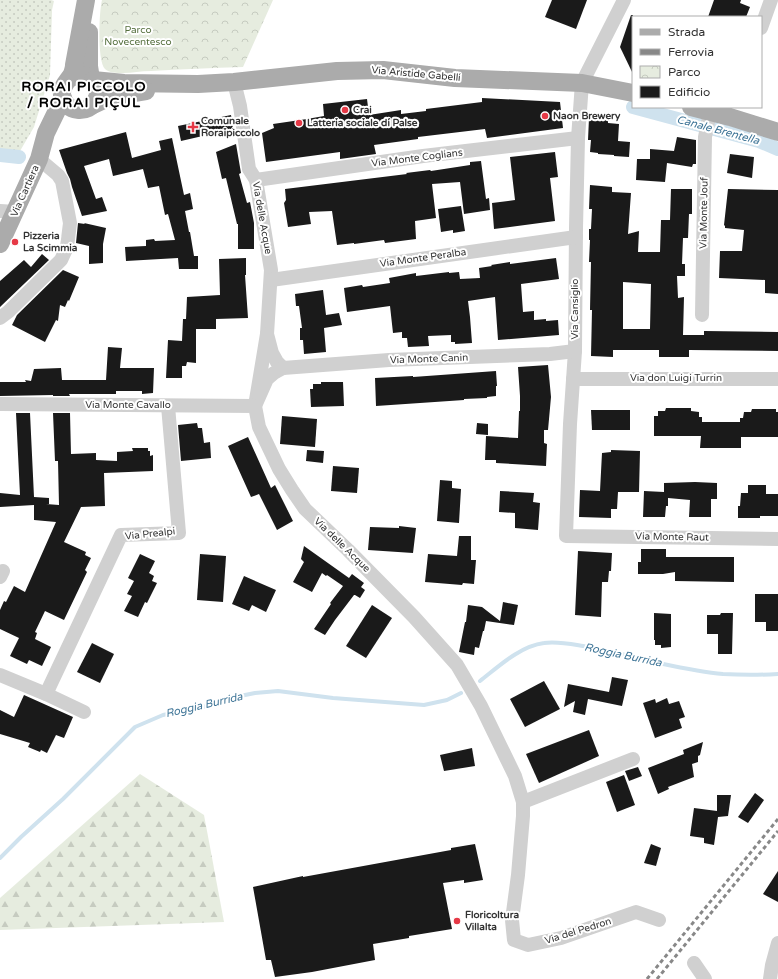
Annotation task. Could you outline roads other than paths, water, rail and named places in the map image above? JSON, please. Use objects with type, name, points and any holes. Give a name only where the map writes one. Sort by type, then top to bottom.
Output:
[{"type":"main road","name":"Via Cartiera","points":[[0,244],[8,211],[60,126],[77,111],[88,109],[97,100],[97,86],[92,80],[89,59],[87,0]]},
{"type":"main road","name":"Via Cartiera","points":[[39,159],[46,133],[63,98],[63,88],[72,72],[87,0]]},
{"type":"main road","name":"Via Aristide Gabelli","points":[[92,80],[124,83],[198,84],[234,82],[337,71],[383,70],[455,78],[582,83],[632,93]]},
{"type":"main road","points":[[68,80],[79,75],[86,76],[92,80]]},
{"type":"main road","name":"Via Aristide Gabelli","points":[[93,105],[110,97],[198,84]]},
{"type":"main road","points":[[63,98],[70,108],[77,111]]},
{"type":"main road","points":[[692,108],[708,124],[732,112],[778,132]]},
{"type":"street","points":[[582,83],[624,0]]},
{"type":"street","points":[[762,25],[771,0]]},
{"type":"street","name":"Via delle Acque","points":[[234,82],[240,106],[249,169],[256,180],[271,270],[267,334],[255,406],[259,427],[279,469],[305,509],[414,616],[457,666]]},
{"type":"street","name":"Via Cansiglio","points":[[566,536],[570,424],[575,352],[578,138],[582,83]]},
{"type":"street","name":"Via Monte Jouf","points":[[702,315],[708,124]]},
{"type":"street","name":"Via Monte Coglians","points":[[256,180],[423,156],[578,138]]},
{"type":"street","points":[[0,318],[61,260],[66,247],[70,223],[62,182],[58,175],[39,159]]},
{"type":"street","name":"Via Monte Peralba","points":[[271,280],[576,237]]},
{"type":"street","name":"Via delle Acque","points":[[267,334],[272,353],[277,362],[283,368]]},
{"type":"street","name":"Via Monte Canin","points":[[283,368],[389,360],[575,352]]},
{"type":"street","points":[[255,406],[267,379],[274,372],[283,368]]},
{"type":"street","name":"Via don Luigi Turrin","points":[[573,379],[778,379]]},
{"type":"street","name":"Via Monte Cavallo","points":[[0,404],[255,406]]},
{"type":"street","name":"Via Prealpi","points":[[46,694],[121,536],[179,533],[168,406]]},
{"type":"street","name":"Via Monte Raut","points":[[566,536],[778,539]]},
{"type":"street","name":"Via del Pedron","points":[[457,666],[481,706],[515,776],[523,802],[518,875],[512,920],[514,940],[528,945],[561,938],[636,912],[659,920]]},
{"type":"street","points":[[0,674],[84,712]]},
{"type":"street","points":[[523,802],[632,759]]},
{"type":"street","points":[[770,979],[778,944]]},
{"type":"street","points":[[694,963],[705,979]]},
{"type":"waterway","name":"Canale Brentella","points":[[637,108],[759,141],[778,149]]},
{"type":"waterway","name":"Canale Brentella","points":[[0,155],[19,157]]},
{"type":"waterway","name":"Roggia Burrida","points":[[480,681],[526,648],[554,642],[600,649],[704,672],[737,675],[778,674]]},
{"type":"waterway","name":"Roggia Burrida","points":[[0,858],[63,799],[135,727],[163,715],[221,703],[240,696],[278,691],[333,698],[424,705],[447,700],[461,693]]},
{"type":"railway","points":[[647,979],[778,819]]},
{"type":"railway","points":[[657,979],[778,831]]},
{"type":"place","name":"Crai","points":[[345,110]]},
{"type":"place","name":"Naon Brewery","points":[[545,116]]},
{"type":"place","name":"Latteria sociale di Palse","points":[[299,123]]},
{"type":"place","name":"Comunale Roraipiccolo","points":[[193,127]]},
{"type":"place","name":"Pizzeria La Scimmia","points":[[15,242]]},
{"type":"place","name":"Floricoltura Villalta","points":[[457,921]]},
{"type":"district","name":"RORAI PICCOLO / RORAI PIÇUL","points":[[84,94]]},
{"type":"park label","name":"Parco Novecentesco","points":[[138,36]]}]
